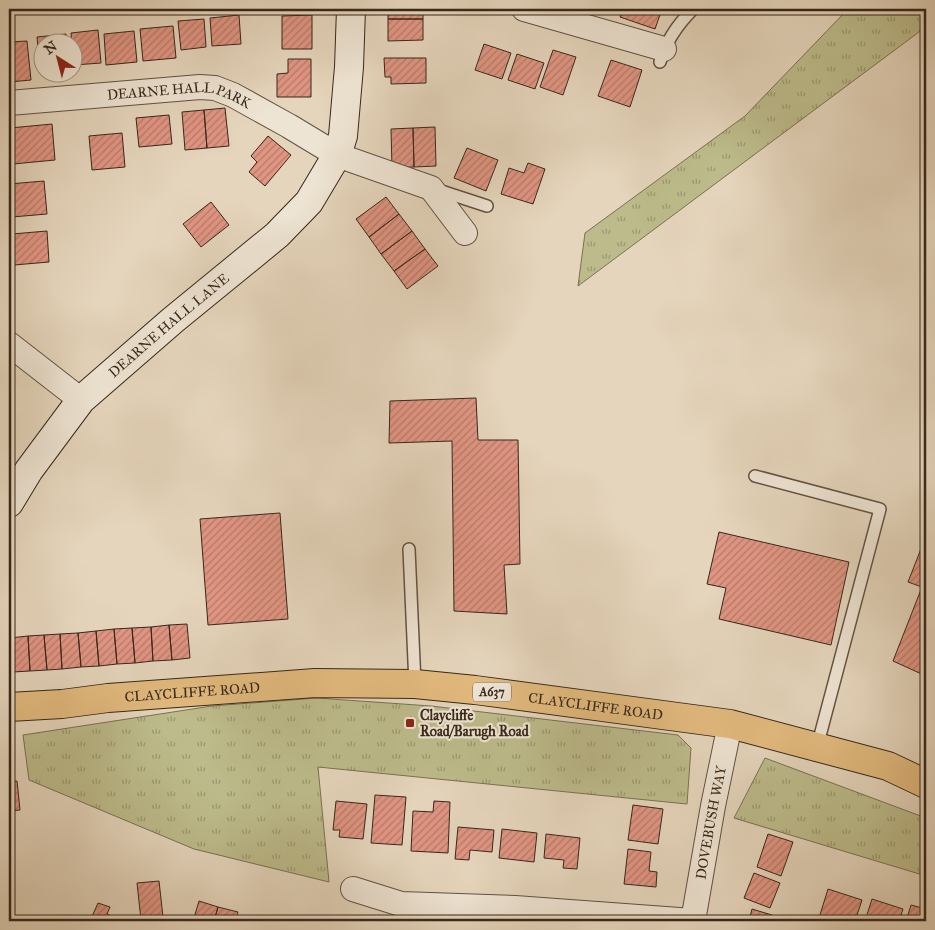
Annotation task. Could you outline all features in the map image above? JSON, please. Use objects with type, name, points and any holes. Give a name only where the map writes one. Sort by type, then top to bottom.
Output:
[{"type":"highway","name":"CLAYCLIFFE ROAD","points":[[9,707],[315,683],[416,684],[475,690],[730,724],[888,766],[926,784]]},
{"type":"highway","name":"CLAYCLIFFE ROAD","points":[[9,686],[47,703]]},
{"type":"main road","name":"DEARNE HALL LANE","points":[[9,503],[29,470],[81,400],[173,320],[277,235],[309,202],[337,155],[344,136],[351,9]]},
{"type":"street","points":[[524,9],[662,55]]},
{"type":"street","name":"DEARNE HALL PARK","points":[[9,103],[200,87],[215,88],[233,95],[337,155]]},
{"type":"street","points":[[337,155],[431,188],[465,233]]},
{"type":"street","points":[[9,344],[81,400]]},
{"type":"street","name":"DOVEBUSH WAY","points":[[693,921],[713,806],[730,724]]},
{"type":"street","points":[[353,889],[401,904],[515,908],[693,921]]},
{"type":"lane","points":[[662,55],[680,22],[692,9]]},
{"type":"lane","points":[[431,188],[486,206]]},
{"type":"lane","points":[[755,476],[880,509],[817,747]]},
{"type":"lane","points":[[409,549],[416,684]]},
{"type":"green space","points":[[848,9],[926,9],[926,22],[919,32],[578,286],[585,233],[745,116]]},
{"type":"green space","points":[[317,698],[431,706],[678,735],[691,748],[687,804],[318,767],[329,882],[194,849],[29,780],[23,735],[212,706]]},
{"type":"green space","points":[[765,758],[926,818],[926,876],[734,818]]},
{"type":"building","points":[[388,9],[423,9],[423,19],[388,19]]},
{"type":"building","points":[[623,9],[662,9],[655,29],[620,17]]},
{"type":"building","points":[[239,15],[241,44],[212,46],[210,18]]},
{"type":"building","points":[[312,15],[312,49],[282,49],[282,16]]},
{"type":"building","points":[[204,19],[206,47],[181,50],[178,21]]},
{"type":"building","points":[[388,19],[423,19],[423,40],[388,41]]},
{"type":"building","points":[[173,26],[176,58],[143,61],[140,29]]},
{"type":"building","points":[[98,30],[101,63],[82,64],[82,32],[80,32]]},
{"type":"building","points":[[134,31],[137,62],[106,65],[104,34]]},
{"type":"building","points":[[27,41],[31,80],[9,82],[9,42]]},
{"type":"building","points":[[484,44],[511,53],[502,79],[475,70]]},
{"type":"building","points":[[553,50],[576,57],[563,95],[540,87]]},
{"type":"building","points":[[517,54],[544,63],[535,89],[508,80]]},
{"type":"building","points":[[384,58],[426,58],[426,83],[391,84],[391,77],[385,77]]},
{"type":"building","points":[[288,59],[311,59],[311,97],[277,97],[277,74],[288,73]]},
{"type":"building","points":[[611,60],[642,70],[630,107],[598,96]]},
{"type":"building","points":[[225,108],[229,146],[207,148],[204,110]]},
{"type":"building","points":[[204,110],[207,148],[185,150],[182,112]]},
{"type":"building","points":[[169,115],[172,144],[139,147],[136,118]]},
{"type":"building","points":[[52,124],[55,160],[13,164],[10,128]]},
{"type":"building","points":[[435,127],[436,166],[414,167],[413,128]]},
{"type":"building","points":[[413,128],[414,167],[392,168],[391,129]]},
{"type":"building","points":[[122,133],[125,167],[92,170],[89,136]]},
{"type":"building","points":[[268,136],[291,155],[265,186],[249,172],[257,162],[251,156]]},
{"type":"building","points":[[467,148],[498,160],[486,191],[454,178]]},
{"type":"building","points":[[528,163],[545,169],[533,204],[501,194],[509,168],[524,173]]},
{"type":"building","points":[[44,181],[47,214],[12,217],[9,184]]},
{"type":"building","points":[[386,197],[399,214],[369,237],[356,219]]},
{"type":"building","points":[[211,202],[229,225],[201,247],[183,224]]},
{"type":"building","points":[[399,214],[412,231],[381,254],[369,237]]},
{"type":"building","points":[[47,231],[49,262],[14,265],[12,234]]},
{"type":"building","points":[[412,231],[425,249],[394,271],[381,254]]},
{"type":"building","points":[[425,249],[438,266],[407,289],[394,271]]},
{"type":"building","points":[[476,398],[478,440],[518,440],[520,564],[504,565],[507,614],[454,611],[452,441],[389,443],[390,401]]},
{"type":"building","points":[[280,513],[288,619],[208,625],[200,519]]},
{"type":"building","points":[[719,532],[849,562],[831,645],[719,619],[726,588],[707,584]]},
{"type":"building","points":[[926,536],[926,676],[893,661],[922,587],[908,582]]},
{"type":"building","points":[[187,624],[190,658],[172,660],[169,625]]},
{"type":"building","points":[[169,625],[172,660],[153,661],[151,627]]},
{"type":"building","points":[[151,627],[153,661],[135,663],[132,628]]},
{"type":"building","points":[[132,628],[135,663],[117,664],[114,629]]},
{"type":"building","points":[[114,629],[117,664],[99,666],[96,631]]},
{"type":"building","points":[[96,631],[99,666],[81,667],[78,633]]},
{"type":"building","points":[[78,633],[81,667],[62,669],[60,634]]},
{"type":"building","points":[[60,634],[62,669],[47,670],[44,635]]},
{"type":"building","points":[[44,635],[47,670],[30,671],[28,636]]},
{"type":"building","points":[[28,636],[30,671],[13,672],[10,638]]},
{"type":"building","points":[[17,781],[20,810],[9,811],[9,782]]},
{"type":"building","points":[[375,795],[406,797],[402,845],[371,843]]},
{"type":"building","points":[[336,801],[367,804],[363,839],[339,837],[340,830],[333,830]]},
{"type":"building","points":[[434,801],[450,802],[448,853],[411,851],[413,811],[433,812]]},
{"type":"building","points":[[633,805],[663,809],[658,844],[628,840]]},
{"type":"building","points":[[458,827],[494,830],[492,852],[470,850],[469,860],[455,859]]},
{"type":"building","points":[[502,829],[537,833],[534,862],[499,858]]},
{"type":"building","points":[[546,834],[580,838],[577,869],[563,868],[564,860],[544,858]]},
{"type":"building","points":[[768,834],[793,842],[781,876],[757,867]]},
{"type":"building","points":[[628,849],[651,852],[649,871],[657,872],[656,887],[624,884]]},
{"type":"building","points":[[754,873],[780,883],[770,908],[744,898]]},
{"type":"building","points":[[159,881],[163,917],[141,920],[137,883]]},
{"type":"building","points":[[828,889],[862,900],[855,921],[829,921],[819,918]]},
{"type":"building","points":[[872,899],[903,909],[899,921],[865,921]]},
{"type":"building","points":[[199,901],[218,907],[214,921],[193,921]]},
{"type":"building","points":[[98,903],[110,907],[107,914],[123,921],[90,921]]},
{"type":"building","points":[[911,905],[926,909],[926,921],[906,921]]},
{"type":"building","points":[[218,907],[238,912],[235,921],[214,921]]},
{"type":"building","points":[[752,909],[775,916],[773,921],[749,921]]},
{"type":"place","name":"Claycliffe Road/Barugh Road","points":[[410,723]]}]
